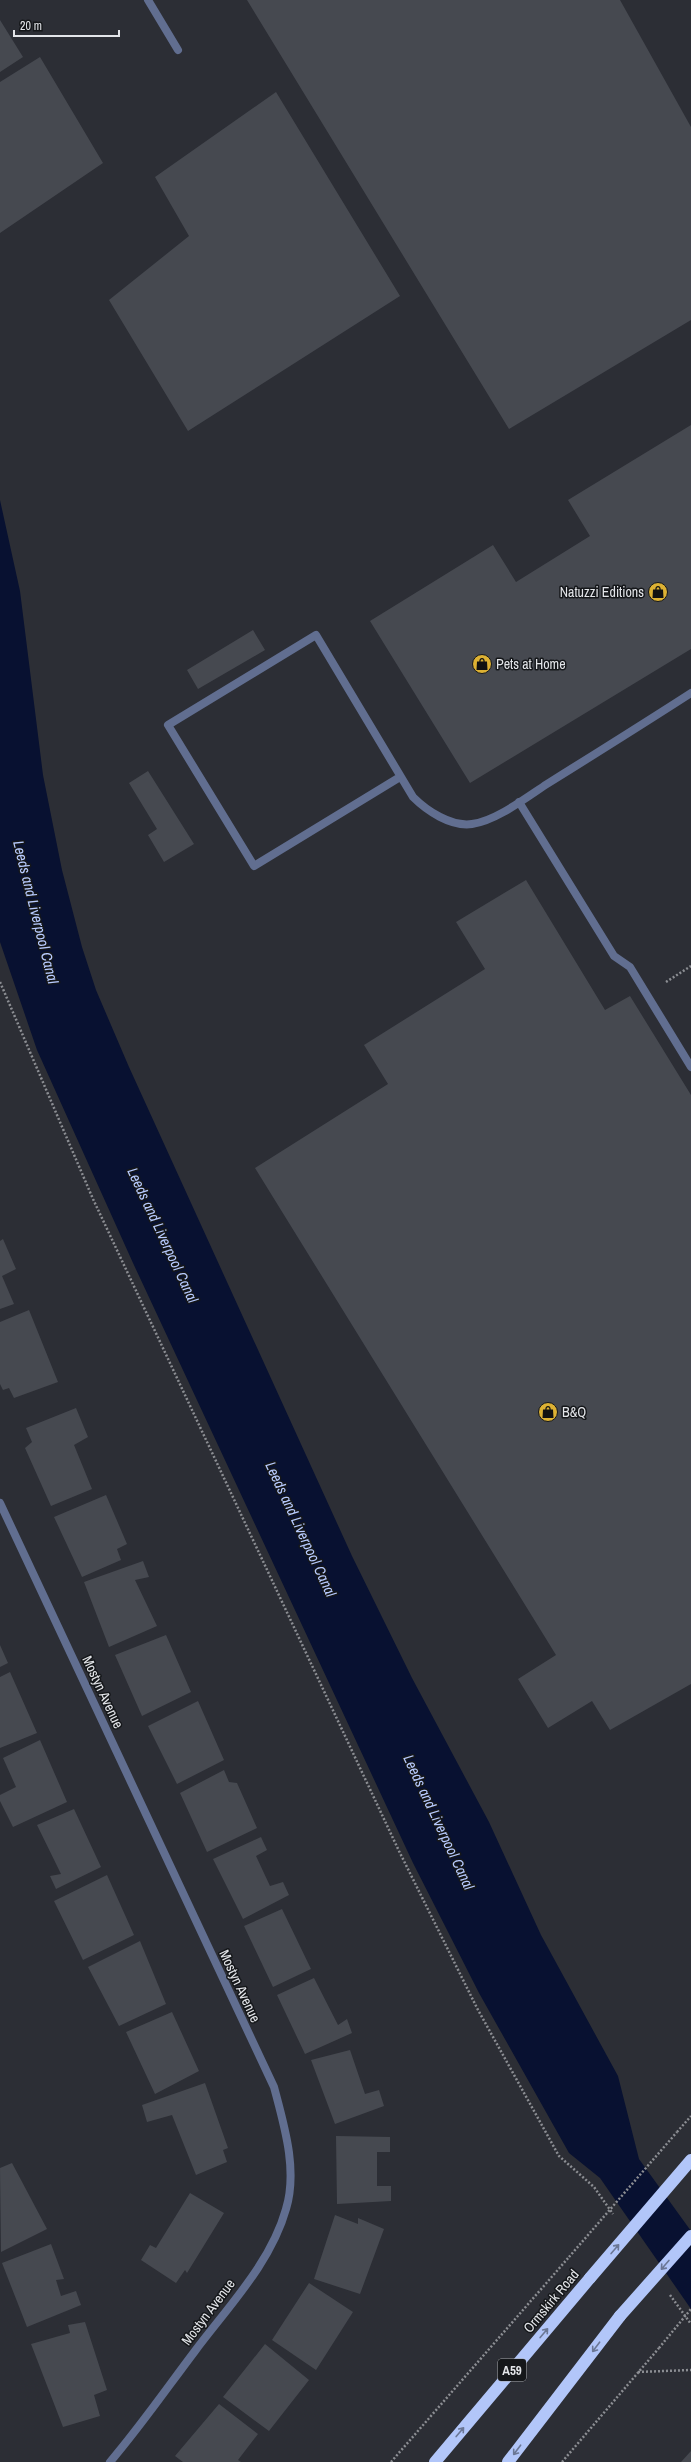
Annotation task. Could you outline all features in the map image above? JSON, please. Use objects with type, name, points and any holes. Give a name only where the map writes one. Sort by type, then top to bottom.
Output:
[{"type":"highway","name":"Ormskirk Road","points":[[435,2462],[691,2160]]},
{"type":"highway","points":[[508,2462],[620,2316],[691,2236]]},
{"type":"street","points":[[148,0],[178,50]]},
{"type":"street","points":[[400,777],[254,866],[168,725],[316,635],[413,797],[423,808],[453,822],[471,824],[485,821],[519,802],[691,693]]},
{"type":"street","points":[[519,802],[614,956],[630,967],[691,1067]]},
{"type":"street","name":"Mostyn Avenue","points":[[0,1503],[274,2087],[286,2135],[290,2177],[287,2209],[274,2239],[251,2277],[110,2462]]},
{"type":"path","points":[[646,994],[691,966]]},
{"type":"path","points":[[0,982],[28,1052],[97,1206],[399,1851],[478,2008],[559,2156],[594,2187],[617,2220]]},
{"type":"path","points":[[391,2462],[691,2116]]},
{"type":"path","points":[[668,2292],[691,2324]]},
{"type":"path","points":[[562,2462],[691,2309]]},
{"type":"path","points":[[638,2372],[691,2370]]},
{"type":"water","name":"Leeds and Liverpool Canal","points":[[0,500],[20,591],[43,775],[62,870],[82,947],[96,990],[129,1067],[352,1556],[412,1678],[489,1822],[541,1935],[618,2076],[639,2159],[691,2231],[691,2309],[600,2178],[569,2153],[479,1993],[413,1863],[133,1263],[37,1050],[0,942]]},
{"type":"building","points":[[247,0],[620,0],[691,127],[691,320],[509,429]]},
{"type":"building","points":[[0,20],[23,57],[0,72]]},
{"type":"building","points":[[40,57],[103,163],[0,233],[0,82]]},
{"type":"building","points":[[276,92],[400,296],[188,431],[109,300],[189,236],[155,177]]},
{"type":"building","points":[[691,425],[691,649],[470,783],[370,621],[493,545],[516,582],[590,536],[568,500]]},
{"type":"building","points":[[253,630],[265,650],[198,689],[187,670]]},
{"type":"building","points":[[148,771],[194,844],[164,862],[148,835],[157,829],[129,783]]},
{"type":"building","name":"B&Q","points":[[526,880],[605,1010],[630,996],[691,1095],[691,1684],[610,1730],[592,1701],[548,1728],[518,1679],[556,1655],[255,1168],[388,1084],[364,1045],[485,969],[456,922]]},
{"type":"building","points":[[3,1239],[16,1269],[2,1276],[14,1304],[0,1309],[0,1241]]},
{"type":"building","points":[[29,1310],[58,1382],[14,1398],[9,1388],[3,1390],[0,1384],[0,1322]]},
{"type":"building","points":[[76,1408],[88,1437],[74,1445],[92,1489],[51,1506],[25,1448],[32,1442],[26,1428]]},
{"type":"building","points":[[106,1495],[127,1544],[117,1549],[121,1560],[82,1577],[54,1517]]},
{"type":"building","points":[[143,1561],[149,1577],[135,1580],[157,1626],[109,1647],[84,1582]]},
{"type":"building","points":[[166,1635],[191,1692],[142,1716],[115,1655]]},
{"type":"building","points":[[0,1645],[8,1663],[0,1667]]},
{"type":"building","points":[[10,1672],[37,1733],[0,1748],[0,1677]]},
{"type":"building","points":[[198,1701],[224,1760],[177,1784],[148,1726]]},
{"type":"building","points":[[40,1740],[67,1802],[13,1827],[0,1801],[0,1795],[16,1787],[3,1758]]},
{"type":"building","points":[[224,1770],[229,1782],[237,1783],[257,1828],[207,1852],[180,1793]]},
{"type":"building","points":[[74,1809],[101,1867],[56,1889],[50,1876],[61,1874],[37,1825]]},
{"type":"building","points":[[261,1837],[267,1850],[256,1856],[270,1886],[283,1882],[289,1895],[243,1919],[213,1859]]},
{"type":"building","points":[[107,1875],[134,1935],[83,1960],[54,1901]]},
{"type":"building","points":[[282,1909],[311,1969],[273,1987],[244,1926]]},
{"type":"building","points":[[140,1941],[166,2004],[119,2026],[88,1967]]},
{"type":"building","points":[[314,1978],[338,2025],[347,2019],[352,2033],[305,2054],[277,1995]]},
{"type":"building","points":[[172,2012],[199,2071],[155,2094],[126,2032]]},
{"type":"building","points":[[350,2050],[365,2094],[379,2090],[384,2106],[335,2124],[311,2060]]},
{"type":"building","points":[[205,2083],[228,2148],[223,2150],[227,2162],[196,2175],[172,2115],[147,2122],[142,2105]]},
{"type":"building","points":[[336,2136],[390,2137],[390,2152],[377,2152],[377,2186],[391,2186],[391,2201],[337,2204]]},
{"type":"building","points":[[12,2163],[47,2229],[1,2252],[0,2168]]},
{"type":"building","points":[[190,2193],[224,2213],[187,2273],[185,2270],[176,2283],[141,2260],[150,2245],[156,2248]]},
{"type":"building","points":[[335,2215],[358,2224],[358,2218],[384,2229],[360,2294],[314,2279]]},
{"type":"building","points":[[51,2244],[64,2279],[56,2280],[61,2296],[76,2291],[81,2305],[27,2327],[2,2263]]},
{"type":"building","points":[[309,2283],[353,2312],[316,2370],[272,2340]]},
{"type":"building","points":[[85,2322],[107,2390],[94,2395],[100,2416],[63,2427],[31,2344],[70,2333],[68,2325]]},
{"type":"building","points":[[265,2344],[309,2380],[269,2431],[223,2397]]},
{"type":"building","points":[[219,2404],[258,2434],[238,2460],[241,2462],[183,2462],[175,2456]]},
{"type":"building","points":[[691,2451],[691,2462],[681,2462]]},
{"type":"place","name":"Natuzzi Editions","points":[[658,592]]},
{"type":"place","name":"Pets at Home","points":[[482,664]]},
{"type":"place","name":"B&Q","points":[[548,1412]]}]
